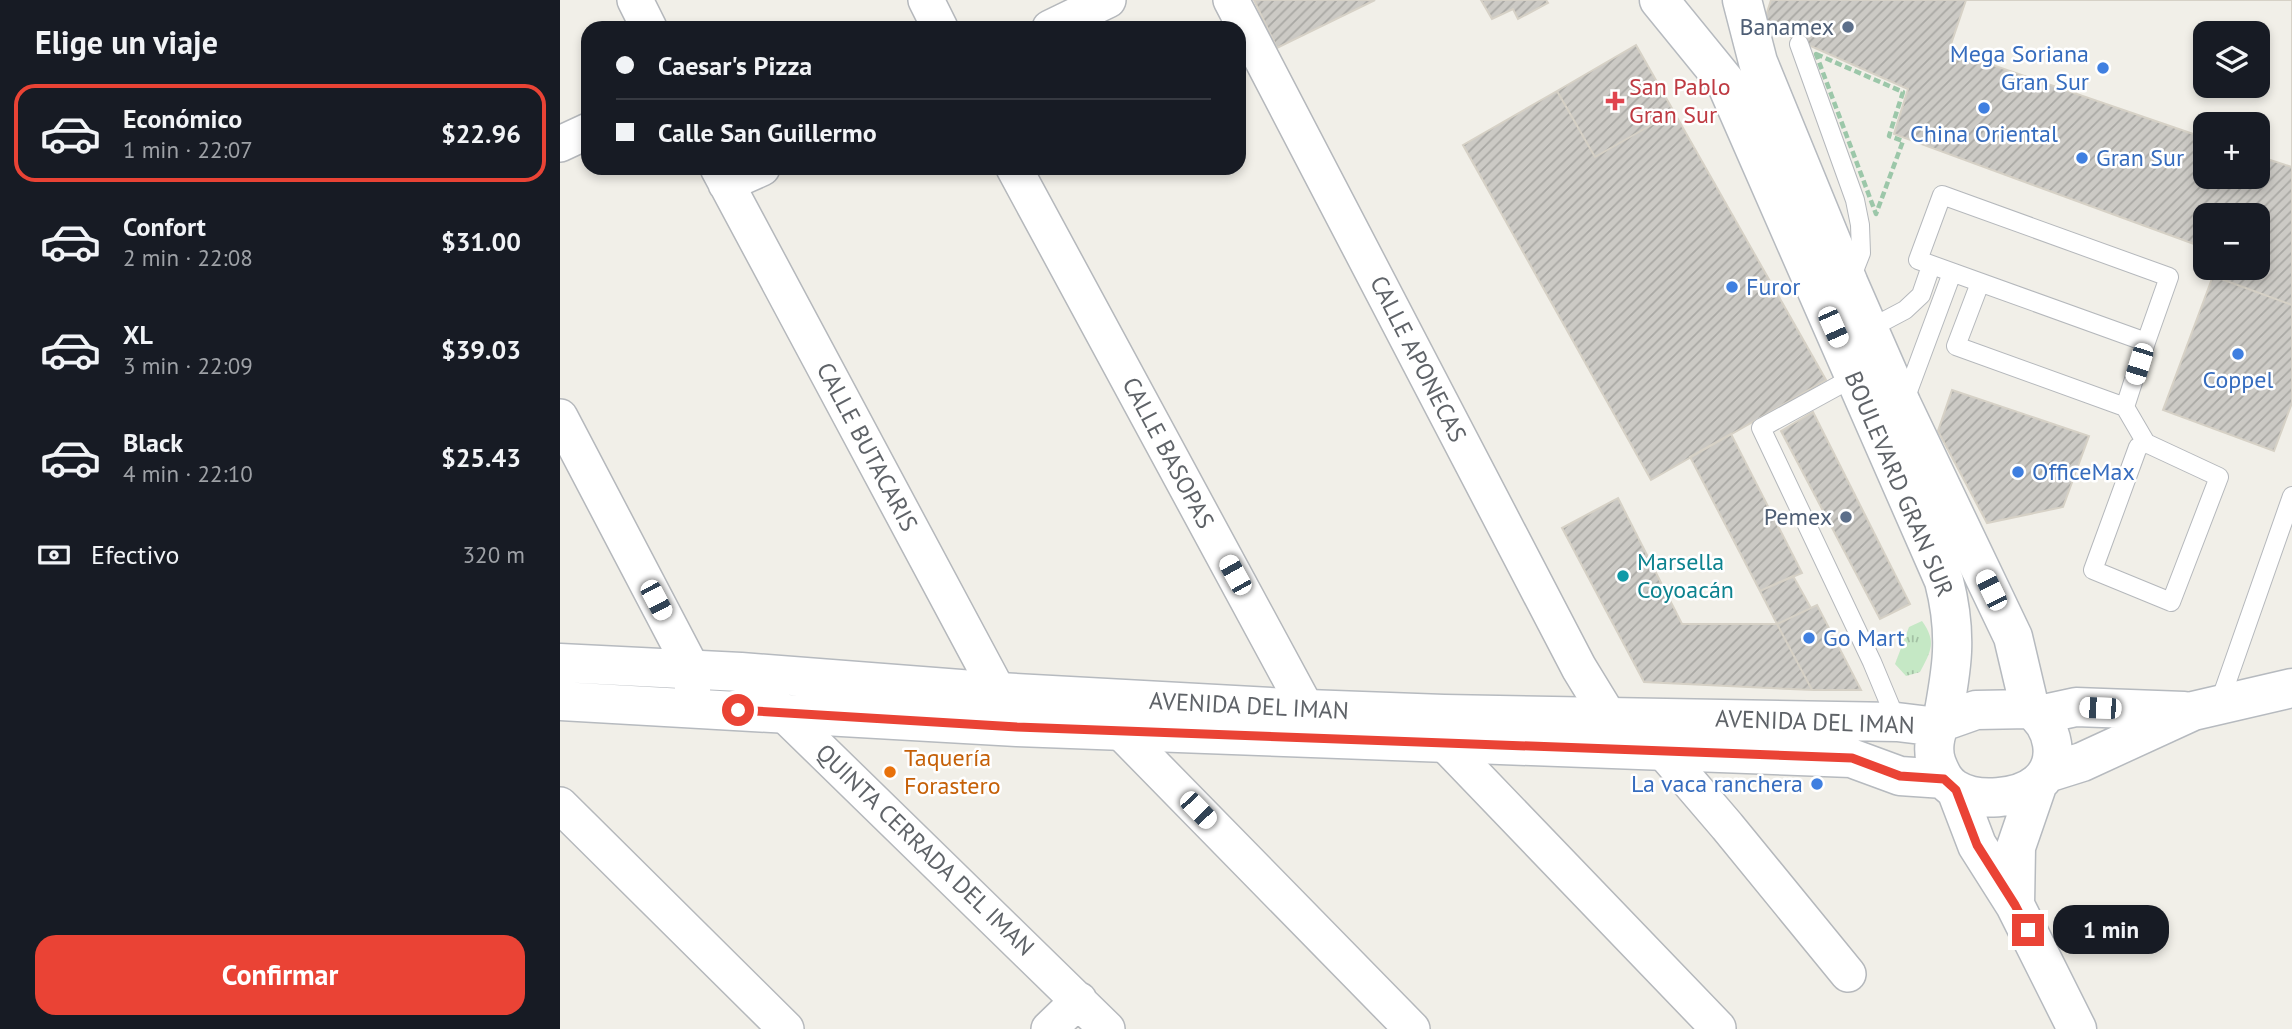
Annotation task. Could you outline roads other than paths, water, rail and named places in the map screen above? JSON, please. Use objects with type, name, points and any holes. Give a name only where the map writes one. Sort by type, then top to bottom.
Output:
[{"type":"main road","name":"BOULEVARD GRAN SUR","points":[[1659,0],[1725,81],[1944,581],[1951,609],[1953,656],[1940,725]]},
{"type":"main road","points":[[1673,0],[1694,0]]},
{"type":"main road","name":"BOULEVARD GRAN SUR","points":[[1742,0],[1758,62],[1849,284],[1902,405],[2013,636],[2034,712]]},
{"type":"main road","name":"AVENIDA DEL IMAN","points":[[560,663],[741,671],[999,692],[1119,715],[1444,729],[1714,753],[1852,758],[1900,776],[1950,785]]},
{"type":"main road","points":[[1950,785],[1974,796],[1995,797],[2021,792],[2042,778],[2206,708],[2292,688]]},
{"type":"main road","name":"AVENIDA DEL IMAN","points":[[560,701],[1017,727],[1119,715]]},
{"type":"main road","points":[[2077,1029],[2015,905],[1977,845],[1950,785],[1935,760],[1935,741],[1940,725],[1976,709],[2034,712],[2076,707],[2206,708]]},
{"type":"main road","points":[[2015,905],[2016,847],[2053,749],[2050,731],[2034,712]]},
{"type":"main road","name":"AVENIDA DEL IMAN","points":[[1444,729],[1609,717],[1940,725]]},
{"type":"street","points":[[635,0],[646,21]]},
{"type":"street","points":[[926,0],[936,21]]},
{"type":"street","points":[[1064,21],[1108,0]]},
{"type":"street","name":"CALLE APONECAS","points":[[1231,0],[1242,21]]},
{"type":"street","name":"CALLE APONECAS","points":[[1246,29],[1579,668],[1609,717]]},
{"type":"street","points":[[560,144],[581,134]]},
{"type":"street","name":"CALLE BASOPAS","points":[[1018,175],[1314,724]]},
{"type":"street","name":"CALLE BUTACARIS","points":[[722,176],[1017,727]]},
{"type":"street","points":[[560,417],[692,669],[693,708]]},
{"type":"street","name":"QUINTA CERRADA DEL IMAN","points":[[741,671],[1107,1029]]},
{"type":"street","points":[[1119,715],[1412,1029]]},
{"type":"street","points":[[1609,717],[1661,749],[1848,974]]},
{"type":"street","points":[[1444,729],[1513,815],[1718,1028]]},
{"type":"street","points":[[560,805],[786,1029]]},
{"type":"street","points":[[1049,1029],[1079,1000]]},
{"type":"lane","points":[[1799,44],[1855,200],[1860,225],[1861,253],[1849,284]]},
{"type":"lane","points":[[2125,407],[2169,277],[1942,195],[1918,260],[2146,342]]},
{"type":"lane","points":[[1869,329],[1905,310],[1921,295],[1931,265]]},
{"type":"lane","points":[[1902,405],[1952,273]]},
{"type":"lane","points":[[1980,283],[1956,346],[2125,407],[2146,443],[2219,477],[2171,602],[2093,570],[2138,447],[2146,443]]},
{"type":"lane","points":[[1854,377],[1762,428],[1872,662],[1897,722]]},
{"type":"lane","points":[[2206,708],[2292,496]]},
{"type":"place","name":"Banamex","points":[[1848,27]]},
{"type":"place","name":"Mega Soriana Gran Sur","points":[[2103,68]]},
{"type":"place","name":"San Pablo Gran Sur","points":[[1615,101]]},
{"type":"place","name":"China Oriental","points":[[1984,108]]},
{"type":"place","name":"Gran Sur","points":[[2082,158]]},
{"type":"place","name":"Furor","points":[[1732,287]]},
{"type":"place","name":"Coppel","points":[[2238,354]]},
{"type":"place","name":"OfficeMax","points":[[2018,472]]},
{"type":"place","name":"Pemex","points":[[1846,517]]},
{"type":"place","name":"Marsella Coyoacán","points":[[1623,576]]},
{"type":"place","name":"Go Mart","points":[[1809,638]]},
{"type":"place","name":"Taquería Forastero","points":[[890,772]]},
{"type":"place","name":"La vaca ranchera","points":[[1817,784]]}]
